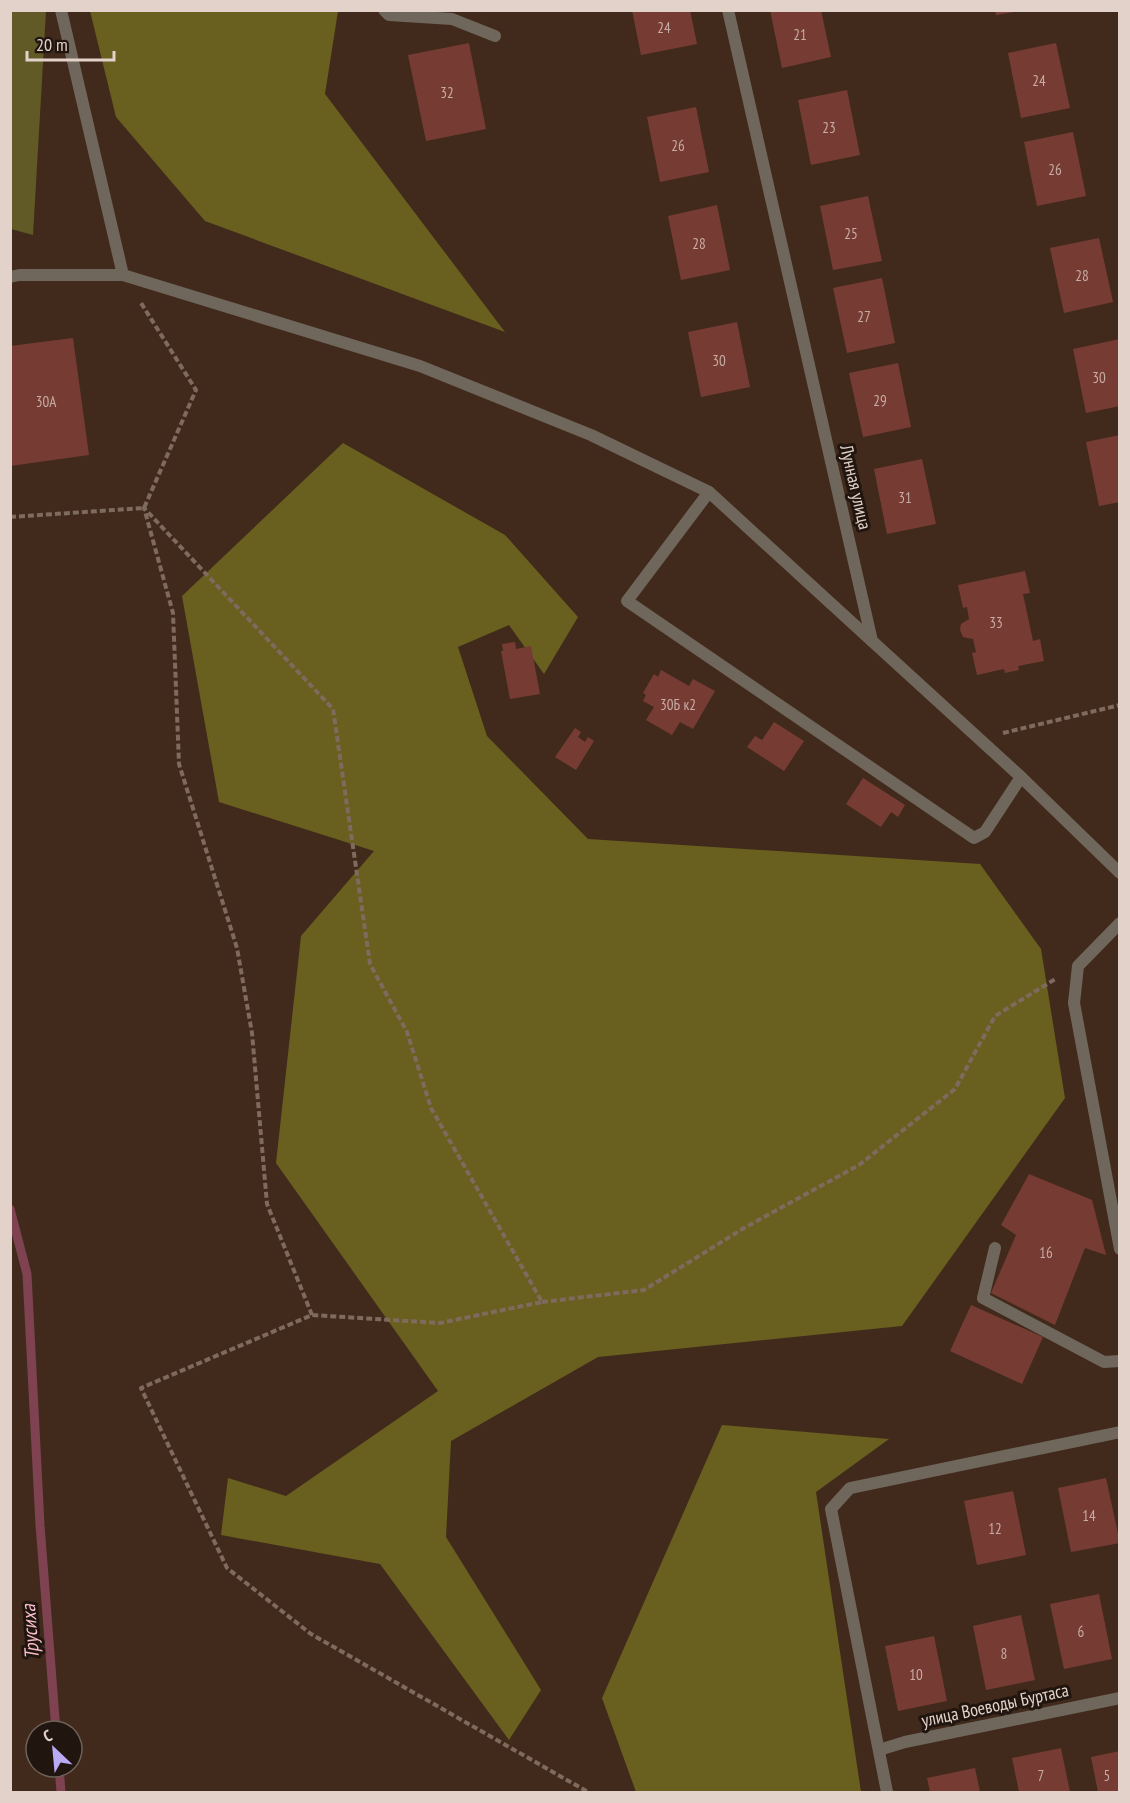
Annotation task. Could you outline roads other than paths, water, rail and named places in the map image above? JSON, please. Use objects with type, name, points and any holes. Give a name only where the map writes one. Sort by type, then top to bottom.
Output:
[{"type":"street","points":[[61,10],[123,275]]},
{"type":"street","points":[[384,10],[389,15],[452,19],[495,36]]},
{"type":"street","name":"Лунная улица","points":[[728,10],[872,641]]},
{"type":"street","points":[[10,277],[19,274],[123,275],[420,366],[591,435],[710,492],[1021,777],[1119,873]]},
{"type":"street","points":[[710,492],[627,601],[974,838],[986,832],[1021,777]]},
{"type":"street","points":[[1119,923],[1077,966],[1074,1003],[1119,1249]]},
{"type":"street","points":[[995,1248],[983,1298],[1104,1362],[1119,1361]]},
{"type":"street","points":[[887,1792],[831,1509],[850,1488],[1119,1432]]},
{"type":"street","name":"улица Воеводы Буртаса","points":[[879,1750],[905,1742],[1119,1698]]},
{"type":"waterway","name":"Трусиха","points":[[10,1209],[27,1274],[40,1525],[55,1719]]},
{"type":"waterway","name":"Трусиха","points":[[60,1779],[61,1792]]}]
